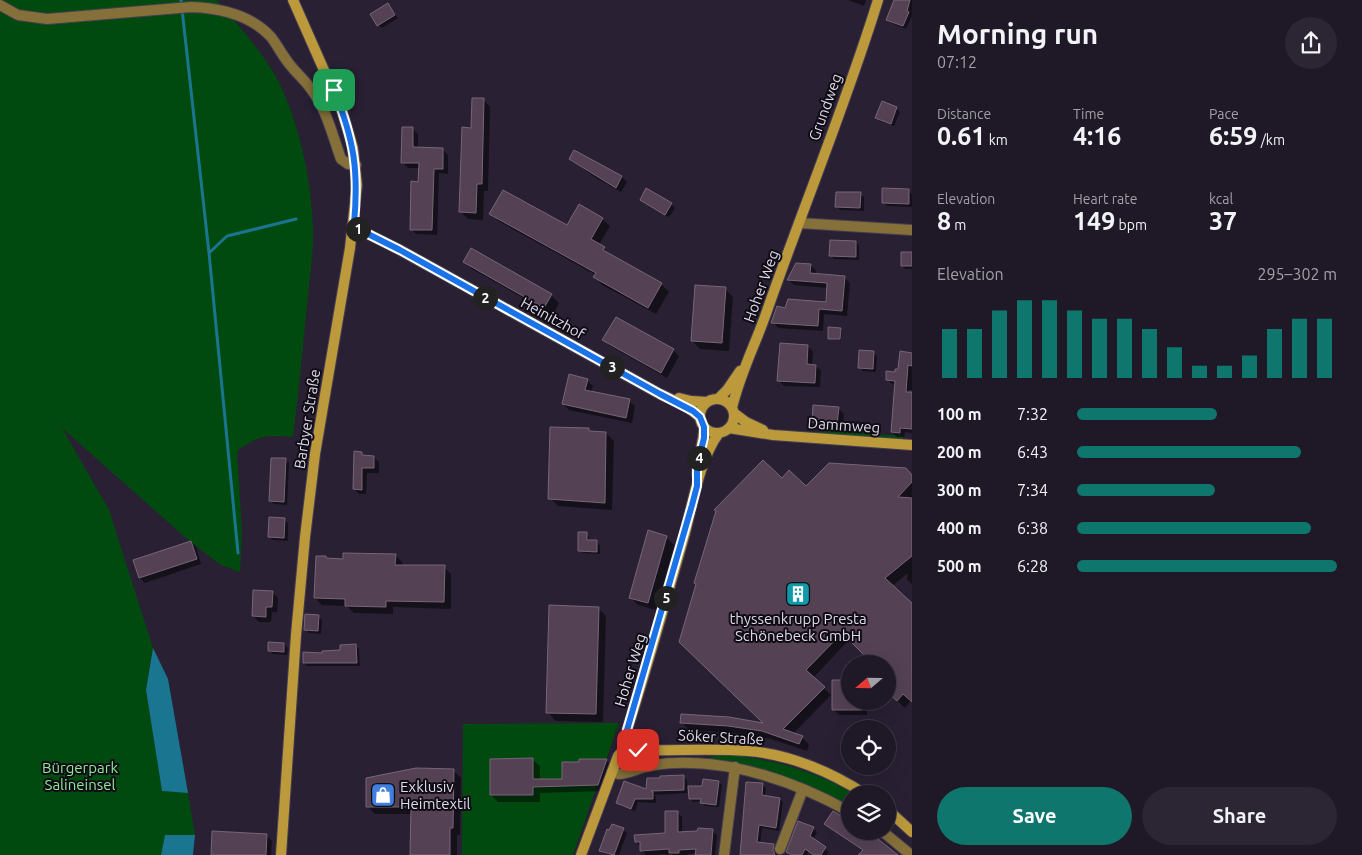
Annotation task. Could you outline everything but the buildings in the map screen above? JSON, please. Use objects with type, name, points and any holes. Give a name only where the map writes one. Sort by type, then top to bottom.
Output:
[{"type":"street","name":"Barbyer Straße","points":[[281,855],[305,537],[315,454],[354,224],[357,185],[353,148],[342,111],[294,0]]},
{"type":"street","name":"Grundweg","points":[[800,223],[878,0]]},
{"type":"street","points":[[0,5],[18,14],[47,19],[190,7],[212,8],[238,14],[264,30],[272,38],[321,105],[341,159],[348,164],[356,165]]},
{"type":"street","points":[[800,223],[912,230]]},
{"type":"street","name":"Hoher Weg","points":[[733,410],[736,393],[800,223]]},
{"type":"street","name":"Heinitzhof","points":[[354,224],[366,233],[660,394],[686,406],[702,422]]},
{"type":"street","name":"Hoher Weg","points":[[718,399],[727,390],[749,358]]},
{"type":"street","name":"Heinitzhof","points":[[660,394],[691,401],[707,402]]},
{"type":"street","points":[[718,399],[729,403],[733,410],[734,419],[724,430],[714,432],[702,422],[702,409],[707,402],[718,399]]},
{"type":"street","name":"Dammweg","points":[[733,410],[746,422],[774,435]]},
{"type":"street","name":"Hoher Weg","points":[[697,486],[697,466],[704,438],[702,422]]},
{"type":"street","name":"Hoher Weg","points":[[629,744],[626,737],[627,730],[660,622],[697,486],[711,444],[724,430]]},
{"type":"street","name":"Dammweg","points":[[724,430],[912,445]]},
{"type":"street","points":[[581,855],[618,756],[629,744]]},
{"type":"street","name":"Söker Straße","points":[[629,744],[638,750],[725,749],[780,756],[842,779],[851,785]]},
{"type":"street","points":[[612,772],[618,774],[645,767],[674,763],[735,767],[763,774],[803,789],[841,808]]},
{"type":"street","points":[[724,855],[735,767]]},
{"type":"street","points":[[780,849],[803,789]]},
{"type":"street","points":[[896,817],[912,832]]},
{"type":"street","points":[[893,840],[911,855]]},
{"type":"green space","name":"Bürgerpark Salineinsel","points":[[0,0],[217,0],[255,46],[275,75],[292,113],[304,156],[311,200],[313,241],[293,437],[263,437],[237,451],[242,531],[240,572],[219,564],[186,538],[62,428],[109,510],[153,648],[146,690],[162,791],[188,793],[195,835],[165,835],[161,855],[0,855]]},
{"type":"green space","points":[[795,431],[833,431],[904,436],[900,440]]},
{"type":"green space","points":[[619,723],[573,855],[462,855],[463,724]]},
{"type":"green space","points":[[723,754],[758,759],[807,772],[841,787],[841,802],[808,786],[775,773],[734,763],[703,759]]},
{"type":"water","points":[[153,648],[168,679],[188,793],[162,791],[146,690]]},
{"type":"water","points":[[165,835],[195,835],[193,855],[161,855]]},
{"type":"waterway","points":[[181,0],[209,253],[238,553]]},
{"type":"waterway","points":[[209,253],[227,236],[296,219]]},
{"type":"place","name":"thyssenkrupp Presta Schönebeck GmbH","points":[[798,594]]},
{"type":"place","name":"Exklusiv Heimtextil","points":[[383,795]]},
{"type":"route","points":[[334,90],[350,133],[356,165],[357,185],[354,224],[358,229],[400,250],[660,394],[686,406],[700,417],[704,427],[704,438],[697,466],[697,486],[647,666],[627,730],[626,737],[629,744],[638,750]]}]
